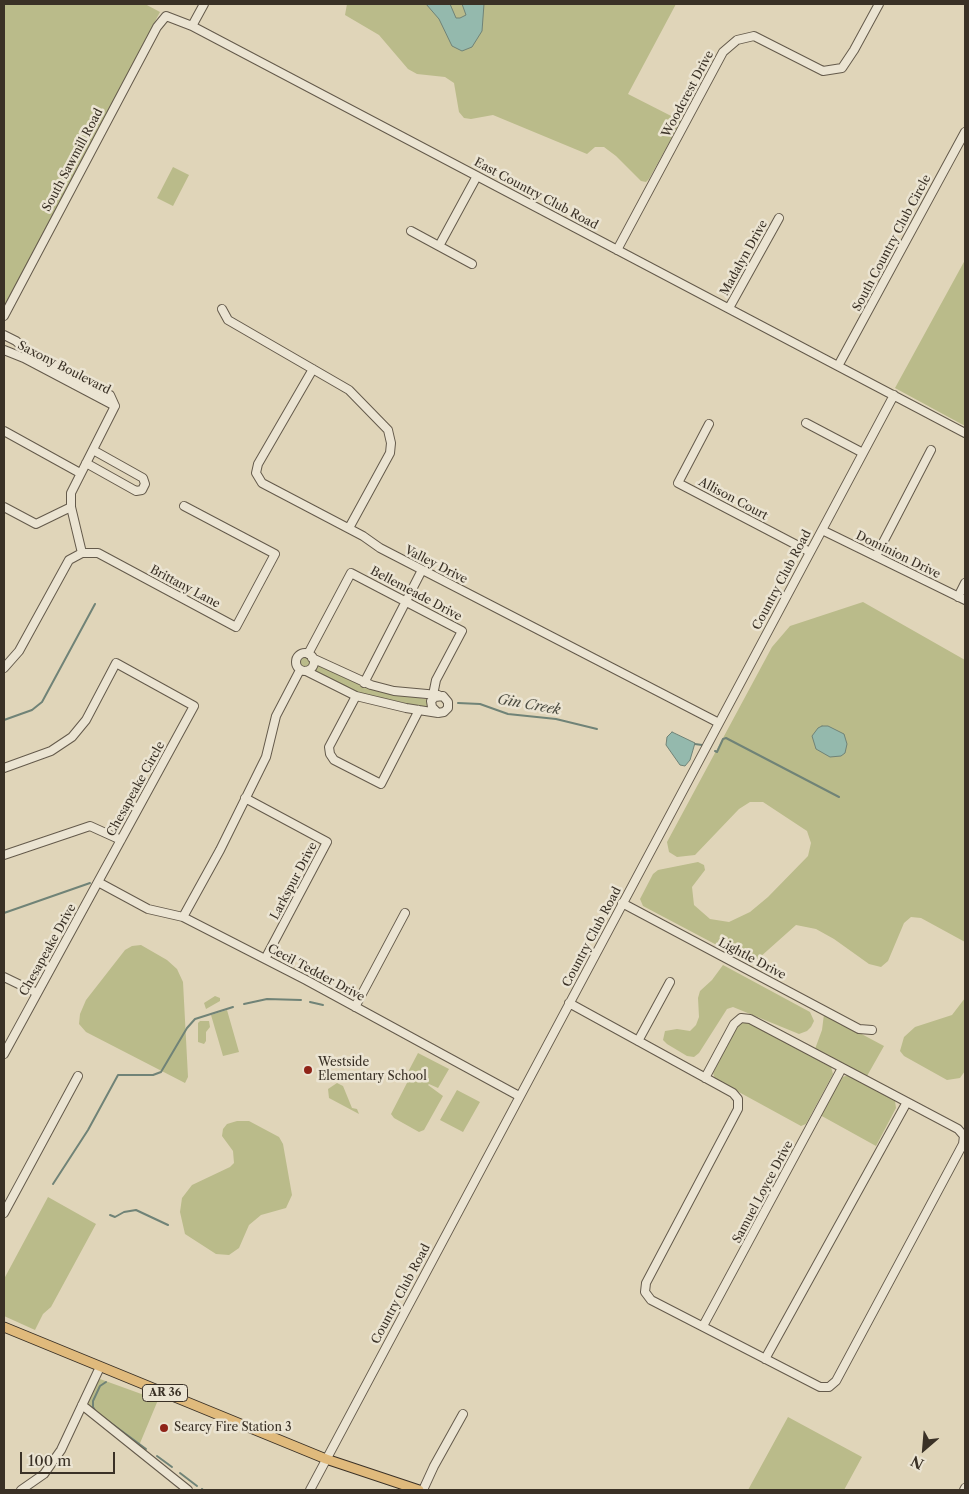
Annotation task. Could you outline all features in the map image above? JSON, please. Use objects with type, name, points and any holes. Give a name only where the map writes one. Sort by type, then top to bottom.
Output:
[{"type":"main road","name":"AR 36","points":[[4,1327],[326,1459],[408,1489],[419,1490]]},
{"type":"street","points":[[192,26],[204,4]]},
{"type":"street","name":"Woodcrest Drive","points":[[617,250],[723,52],[737,40],[754,36],[823,71],[842,68],[879,4]]},
{"type":"street","name":"East Country Club Road","points":[[166,16],[192,26],[965,433]]},
{"type":"street","name":"South Sawmill Road","points":[[4,316],[157,26],[166,16]]},
{"type":"street","name":"South Country Club Circle","points":[[838,366],[965,132]]},
{"type":"street","points":[[439,246],[477,176]]},
{"type":"street","name":"Madalyn Drive","points":[[728,308],[779,218]]},
{"type":"street","points":[[411,232],[472,264]]},
{"type":"street","points":[[222,309],[228,320],[349,390],[388,430],[392,443],[390,454],[349,528]]},
{"type":"street","name":"Saxony Boulevard","points":[[4,335],[16,341],[28,352],[110,395],[115,406]]},
{"type":"street","name":"Saxony Boulevard","points":[[4,350],[24,358],[115,406]]},
{"type":"street","name":"Valley Drive","points":[[313,369],[258,464],[256,473],[262,483],[349,528],[380,548],[719,723]]},
{"type":"street","name":"Country Club Road","points":[[310,1490],[894,395]]},
{"type":"street","name":"Saxony Boulevard","points":[[82,553],[71,507],[71,493],[115,406]]},
{"type":"street","points":[[806,423],[863,453]]},
{"type":"street","name":"Allison Court","points":[[709,424],[678,482],[810,552]]},
{"type":"street","points":[[4,431],[80,473]]},
{"type":"street","points":[[86,463],[136,491],[142,490],[145,484],[143,478],[93,450]]},
{"type":"street","points":[[876,556],[931,450]]},
{"type":"street","name":"Brittany Lane","points":[[82,553],[98,553],[236,627],[275,554],[184,506]]},
{"type":"street","points":[[4,507],[36,524],[71,507]]},
{"type":"street","name":"Dominion Drive","points":[[822,530],[962,598]]},
{"type":"street","points":[[4,668],[19,651],[69,560],[82,553]]},
{"type":"street","points":[[364,683],[422,570]]},
{"type":"street","name":"Bellemeade Drive","points":[[310,656],[351,573],[462,631],[436,680],[437,695]]},
{"type":"street","points":[[962,598],[965,583]]},
{"type":"street","points":[[302,654],[310,656],[364,683],[394,691],[437,695],[446,698],[448,705],[444,712],[438,713],[356,696],[303,670],[296,662],[302,654]]},
{"type":"street","points":[[182,917],[246,798],[268,752],[276,716],[303,670],[312,666],[310,656]]},
{"type":"street","name":"Chesapeake Circle","points":[[4,768],[51,751],[72,737],[86,720],[116,663],[194,706],[98,882]]},
{"type":"street","points":[[437,695],[431,702],[432,707],[438,713]]},
{"type":"street","points":[[356,696],[329,747],[330,754],[334,760],[381,784],[419,710]]},
{"type":"street","name":"Larkspur Drive","points":[[246,798],[327,842],[265,959]]},
{"type":"street","points":[[4,855],[90,826],[121,840]]},
{"type":"street","name":"Cecil Tedder Drive","points":[[98,882],[148,909],[182,917],[265,959],[519,1096]]},
{"type":"street","name":"Chesapeake Drive","points":[[4,1054],[98,882]]},
{"type":"street","name":"Lightle Drive","points":[[622,903],[858,1029],[872,1030]]},
{"type":"street","points":[[355,1007],[405,913]]},
{"type":"street","points":[[4,978],[37,993]]},
{"type":"street","points":[[638,1041],[670,982]]},
{"type":"street","points":[[569,1004],[705,1078],[733,1092],[738,1099],[738,1109],[646,1283],[645,1292],[650,1300],[820,1387],[829,1387],[836,1381],[963,1144],[964,1136],[958,1129],[750,1019],[741,1018],[734,1024],[705,1078]]},
{"type":"street","name":"Samuel Loyce Drive","points":[[703,1326],[842,1068]]},
{"type":"street","points":[[4,1213],[78,1076]]},
{"type":"street","points":[[765,1358],[907,1102]]},
{"type":"street","points":[[24,1489],[44,1474],[61,1450],[100,1367]]},
{"type":"street","points":[[82,1405],[188,1490]]},
{"type":"street","points":[[423,1490],[463,1414]]},
{"type":"green space","points":[[4,4],[145,4],[160,12],[4,307]]},
{"type":"green space","points":[[347,4],[676,4],[628,94],[681,121],[649,179],[646,182],[641,181],[604,147],[595,147],[587,154],[493,115],[471,119],[464,118],[459,112],[454,83],[445,77],[417,74],[408,69],[379,35],[345,15]]},
{"type":"green space","points":[[173,167],[189,175],[173,206],[157,198]]},
{"type":"green space","points":[[965,260],[965,426],[895,388]]},
{"type":"green space","points":[[863,602],[965,660],[965,942],[921,918],[911,917],[904,923],[888,961],[881,967],[869,964],[834,939],[816,929],[796,925],[759,958],[747,961],[643,906],[640,899],[653,874],[658,870],[698,862],[704,865],[705,870],[692,887],[694,905],[710,919],[729,922],[750,912],[768,897],[808,856],[811,843],[807,831],[763,802],[750,802],[739,809],[695,855],[677,857],[669,852],[667,842],[772,647],[790,626]]},
{"type":"green space","points":[[302,656],[306,656],[310,662],[306,668],[302,668],[298,664],[298,660]]},
{"type":"green space","points":[[317,665],[358,684],[385,692],[426,699],[429,703],[427,706],[422,707],[355,692],[316,673],[315,668]]},
{"type":"green space","points":[[141,945],[167,960],[177,969],[183,982],[188,1077],[185,1083],[86,1032],[79,1024],[80,1014],[86,1000],[125,950],[132,946]]},
{"type":"green space","points":[[723,965],[810,1012],[814,1021],[811,1027],[799,1034],[733,1007],[727,1009],[699,1053],[694,1057],[687,1056],[667,1044],[663,1040],[665,1031],[677,1029],[690,1031],[696,1025],[699,1017],[698,998],[700,991],[712,980]]},
{"type":"green space","points":[[215,996],[220,998],[220,1001],[206,1009],[204,1003]]},
{"type":"green space","points":[[965,998],[965,1071],[960,1078],[947,1080],[904,1056],[900,1051],[904,1037],[915,1027],[952,1015]]},
{"type":"green space","points":[[227,1010],[239,1052],[223,1056],[211,1015]]},
{"type":"green space","points":[[824,1014],[884,1046],[867,1076],[815,1049],[822,1030]]},
{"type":"green space","points":[[200,1021],[209,1021],[210,1027],[206,1032],[204,1044],[198,1042],[198,1023]]},
{"type":"green space","points":[[742,1023],[748,1023],[831,1067],[833,1074],[806,1124],[801,1126],[715,1079],[713,1073],[737,1027]]},
{"type":"green space","points":[[418,1053],[449,1069],[438,1088],[428,1085],[443,1096],[424,1130],[419,1132],[394,1118],[391,1114],[409,1079],[412,1078],[418,1081],[420,1078],[408,1072]]},
{"type":"green space","points":[[848,1075],[895,1101],[896,1108],[876,1146],[820,1115],[840,1078]]},
{"type":"green space","points":[[337,1083],[343,1086],[352,1108],[357,1109],[359,1114],[329,1098],[328,1089]]},
{"type":"green space","points":[[457,1090],[480,1102],[463,1132],[440,1120]]},
{"type":"green space","points":[[237,1121],[249,1121],[279,1137],[283,1144],[292,1195],[286,1208],[261,1215],[249,1225],[239,1248],[229,1255],[216,1254],[185,1234],[180,1212],[182,1198],[192,1185],[230,1167],[234,1163],[233,1151],[222,1136],[223,1129],[227,1124]]},
{"type":"green space","points":[[48,1197],[96,1224],[51,1307],[43,1314],[35,1330],[4,1316],[4,1279]]},
{"type":"green space","points":[[100,1379],[158,1400],[138,1448],[87,1407],[96,1382]]},
{"type":"green space","points":[[788,1417],[862,1457],[844,1490],[748,1490]]},
{"type":"water","points":[[426,4],[450,4],[456,18],[460,18],[466,15],[462,4],[484,4],[482,31],[472,47],[462,51],[452,46],[439,19]]},
{"type":"water","points":[[822,726],[828,726],[844,734],[847,744],[845,753],[841,756],[830,757],[816,749],[812,736]]},
{"type":"water","points":[[672,732],[695,743],[690,760],[685,766],[680,765],[666,745],[667,737]]},
{"type":"waterway","points":[[4,720],[32,710],[42,702],[95,604]]},
{"type":"waterway","name":"Gin Creek","points":[[458,703],[480,704],[508,714],[556,719],[597,729]]},
{"type":"waterway","points":[[715,751],[717,752],[723,739],[726,738],[839,797]]},
{"type":"waterway","points":[[695,744],[702,745]]},
{"type":"waterway","name":"Gin Creek","points":[[4,913],[90,883]]},
{"type":"waterway","points":[[244,1004],[267,999],[301,1000]]},
{"type":"waterway","points":[[310,1002],[323,1005]]},
{"type":"waterway","points":[[53,1184],[88,1130],[118,1075],[153,1075],[161,1072],[187,1028],[195,1019],[233,1007]]},
{"type":"waterway","points":[[110,1215],[115,1217],[124,1212],[136,1210],[168,1225]]},
{"type":"waterway","points":[[106,1382],[100,1386],[93,1401],[93,1407],[96,1412],[146,1449]]},
{"type":"waterway","points":[[157,1456],[172,1467]]},
{"type":"waterway","points":[[180,1473],[197,1486]]},
{"type":"place","name":"Westside Elementary School","points":[[308,1070]]},
{"type":"place","name":"Searcy Fire Station 3","points":[[164,1428]]}]
